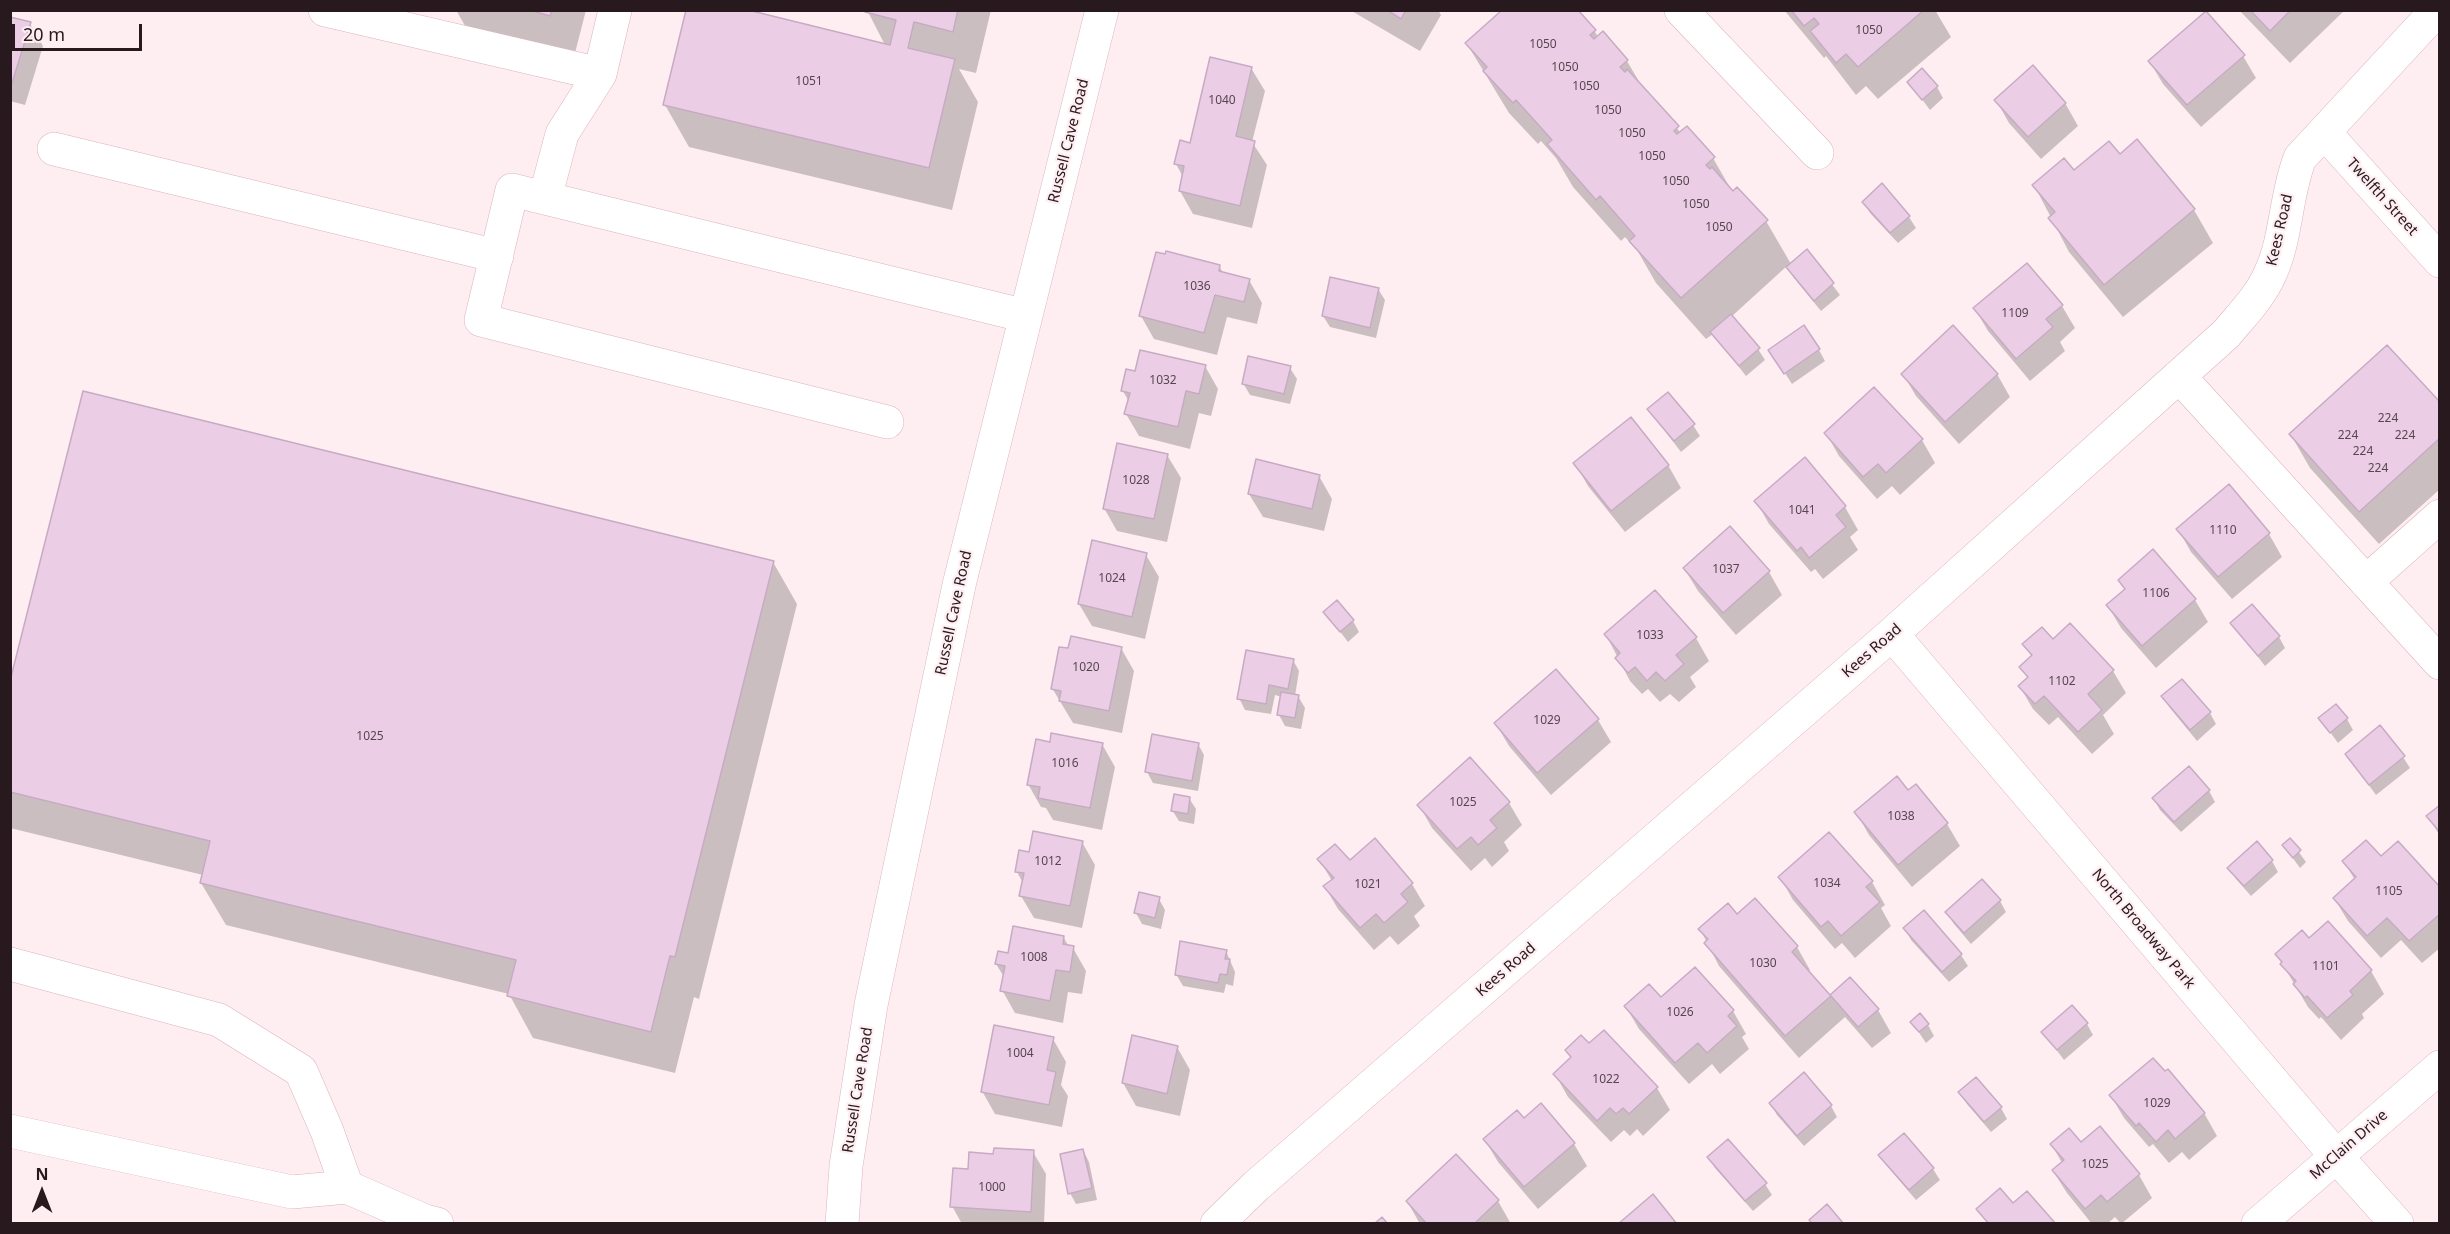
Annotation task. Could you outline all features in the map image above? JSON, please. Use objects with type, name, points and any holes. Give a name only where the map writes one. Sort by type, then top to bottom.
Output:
[{"type":"street","points":[[325,10],[600,74]]},
{"type":"street","points":[[545,198],[562,134],[600,74],[615,10]]},
{"type":"street","name":"Russell Cave Road","points":[[842,1224],[846,1166],[871,1005],[959,585],[1102,10]]},
{"type":"street","points":[[1681,10],[1817,153]]},
{"type":"street","name":"Kees Road","points":[[1217,1224],[1274,1171],[1892,634],[2226,334],[2252,303],[2270,274],[2294,174],[2300,158],[2437,10]]},
{"type":"street","name":"Twelfth Street","points":[[2325,133],[2439,261]]},
{"type":"street","points":[[54,149],[497,256]]},
{"type":"street","points":[[887,422],[481,320],[512,190],[1026,316]]},
{"type":"street","points":[[2180,376],[2439,663]]},
{"type":"street","points":[[2366,582],[2439,516]]},
{"type":"street","name":"North Broadway Park","points":[[1892,634],[2336,1156],[2397,1224]]},
{"type":"street","points":[[10,964],[219,1020],[301,1071],[327,1131],[347,1187]]},
{"type":"street","name":"McClain Drive","points":[[2258,1224],[2439,1066]]},
{"type":"street","points":[[10,1131],[292,1192],[347,1187],[437,1224]]},
{"type":"building","points":[[529,10],[552,10],[550,16]]},
{"type":"building","points":[[686,10],[748,10],[890,45],[896,20],[865,12],[865,10],[958,10],[953,32],[914,22],[908,48],[955,59],[929,168],[663,105]]},
{"type":"building","points":[[1387,10],[1406,10],[1401,19]]},
{"type":"building","points":[[1502,10],[1578,10],[1596,30],[1590,35],[1594,39],[1603,31],[1628,60],[1620,67],[1625,72],[1627,69],[1679,126],[1674,131],[1677,134],[1687,126],[1715,157],[1706,165],[1710,169],[1712,167],[1733,191],[1737,187],[1768,220],[1681,298],[1629,241],[1635,236],[1600,196],[1596,200],[1547,144],[1552,140],[1516,100],[1513,103],[1483,71],[1487,67],[1465,43]]},
{"type":"building","points":[[1791,10],[1924,10],[1858,67],[1846,54],[1836,63],[1810,31],[1819,24],[1814,18],[1804,26]]},
{"type":"building","points":[[2250,10],[2291,10],[2270,31]]},
{"type":"building","points":[[2206,11],[2245,55],[2187,105],[2148,61]]},
{"type":"building","points":[[10,17],[31,22],[12,83],[10,83]]},
{"type":"building","points":[[1210,57],[1252,67],[1236,136],[1255,141],[1240,206],[1179,191],[1184,166],[1174,164],[1180,140],[1190,143]]},
{"type":"building","points":[[2033,65],[2066,103],[2028,137],[1994,100]]},
{"type":"building","points":[[1922,68],[1938,86],[1922,100],[1907,82]]},
{"type":"building","points":[[2137,139],[2195,209],[2104,285],[2048,218],[2055,212],[2032,185],[2064,158],[2074,170],[2109,141],[2120,154]]},
{"type":"building","points":[[1882,183],[1910,216],[1890,233],[1862,202]]},
{"type":"building","points":[[1807,249],[1834,283],[1814,301],[1786,267]]},
{"type":"building","points":[[1166,251],[1220,265],[1219,271],[1250,279],[1244,302],[1215,295],[1204,333],[1139,316],[1156,252],[1165,254]]},
{"type":"building","points":[[2027,263],[2063,305],[2046,319],[2053,327],[2016,359],[1973,308]]},
{"type":"building","points":[[1330,277],[1379,288],[1370,328],[1322,316]]},
{"type":"building","points":[[1731,314],[1760,348],[1739,366],[1710,332]]},
{"type":"building","points":[[1804,325],[1820,349],[1784,374],[1768,350]]},
{"type":"building","points":[[1953,325],[1998,374],[1945,422],[1901,374]]},
{"type":"building","points":[[2387,345],[2440,402],[2440,438],[2359,512],[2289,434]]},
{"type":"building","points":[[1140,350],[1206,365],[1199,394],[1186,391],[1178,427],[1124,414],[1130,393],[1121,391],[1126,369],[1135,371]]},
{"type":"building","points":[[1248,356],[1291,366],[1284,394],[1242,384]]},
{"type":"building","points":[[1874,387],[1923,439],[1886,473],[1878,464],[1863,477],[1824,433]]},
{"type":"building","points":[[83,391],[774,561],[675,957],[670,956],[651,1032],[507,996],[516,960],[200,883],[210,841],[10,792],[10,681]]},
{"type":"building","points":[[1668,392],[1695,424],[1674,441],[1647,409]]},
{"type":"building","points":[[1631,417],[1669,465],[1611,511],[1573,463]]},
{"type":"building","points":[[1117,443],[1168,454],[1154,519],[1103,509]]},
{"type":"building","points":[[1805,457],[1846,506],[1836,515],[1846,527],[1809,558],[1801,547],[1797,551],[1754,501]]},
{"type":"building","points":[[1256,459],[1320,475],[1312,509],[1248,494]]},
{"type":"building","points":[[2229,484],[2270,533],[2218,577],[2176,529]]},
{"type":"building","points":[[1730,526],[1770,571],[1723,613],[1683,568]]},
{"type":"building","points":[[1092,540],[1147,553],[1132,617],[1078,604]]},
{"type":"building","points":[[2153,549],[2196,599],[2142,646],[2106,605],[2125,589],[2118,580]]},
{"type":"building","points":[[1655,590],[1697,637],[1676,655],[1684,664],[1665,681],[1656,672],[1647,681],[1635,667],[1628,673],[1615,658],[1620,653],[1604,634]]},
{"type":"building","points":[[1337,600],[1354,620],[1340,632],[1323,612]]},
{"type":"building","points":[[2252,604],[2280,636],[2258,656],[2230,623]]},
{"type":"building","points":[[2070,623],[2114,670],[2088,694],[2102,710],[2078,732],[2044,696],[2035,704],[2018,686],[2028,677],[2019,667],[2032,655],[2022,644],[2042,627],[2053,639]]},
{"type":"building","points":[[1071,636],[1122,647],[1109,711],[1059,701],[1061,691],[1051,689],[1059,647],[1068,648]]},
{"type":"building","points":[[1246,650],[1294,659],[1288,689],[1269,685],[1266,704],[1237,699]]},
{"type":"building","points":[[1556,669],[1599,719],[1537,773],[1494,723]]},
{"type":"building","points":[[2182,679],[2211,712],[2190,730],[2161,696]]},
{"type":"building","points":[[1281,692],[1299,695],[1295,718],[1277,715]]},
{"type":"building","points":[[2336,704],[2348,718],[2330,733],[2318,718]]},
{"type":"building","points":[[2380,725],[2405,756],[2369,785],[2345,754]]},
{"type":"building","points":[[1051,733],[1103,743],[1090,808],[1038,798],[1040,787],[1027,785],[1036,739],[1050,742]]},
{"type":"building","points":[[1152,734],[1199,743],[1192,781],[1145,772]]},
{"type":"building","points":[[1470,757],[1510,802],[1490,820],[1497,828],[1478,845],[1471,837],[1457,849],[1417,805]]},
{"type":"building","points":[[2189,766],[2210,790],[2174,822],[2152,798]]},
{"type":"building","points":[[1897,776],[1908,790],[1916,784],[1948,823],[1898,865],[1854,812]]},
{"type":"building","points":[[1174,794],[1190,797],[1188,814],[1171,811]]},
{"type":"building","points":[[2440,805],[2440,832],[2426,816]]},
{"type":"building","points":[[1033,831],[1083,841],[1070,906],[1019,896],[1024,873],[1015,872],[1019,850],[1029,852]]},
{"type":"building","points":[[1829,832],[1873,881],[1866,887],[1880,902],[1841,936],[1828,921],[1821,927],[1778,877]]},
{"type":"building","points":[[1375,838],[1413,883],[1401,894],[1408,902],[1384,923],[1376,914],[1360,928],[1323,886],[1334,878],[1317,859],[1335,844],[1350,860]]},
{"type":"building","points":[[2290,838],[2301,850],[2293,858],[2282,845]]},
{"type":"building","points":[[2366,840],[2381,856],[2398,841],[2440,887],[2440,914],[2409,941],[2387,918],[2367,936],[2333,898],[2356,877],[2342,861]]},
{"type":"building","points":[[2257,841],[2273,860],[2244,886],[2227,868]]},
{"type":"building","points":[[1982,879],[2001,900],[1964,933],[1945,912]]},
{"type":"building","points":[[1139,892],[1160,897],[1155,918],[1134,913]]},
{"type":"building","points":[[1755,898],[1798,946],[1792,952],[1830,995],[1850,977],[1879,1009],[1858,1027],[1831,996],[1785,1036],[1704,943],[1708,939],[1698,929],[1728,903],[1737,914]]},
{"type":"building","points":[[1924,910],[1962,954],[1942,972],[1903,928]]},
{"type":"building","points":[[2328,921],[2372,970],[2350,991],[2353,995],[2327,1018],[2293,984],[2296,981],[2280,964],[2282,962],[2275,954],[2302,930],[2309,938]]},
{"type":"building","points":[[1013,926],[1064,936],[1063,944],[1074,946],[1070,972],[1056,970],[1050,1001],[1000,991],[1005,966],[995,964],[998,951],[1008,953]]},
{"type":"building","points":[[1180,941],[1227,950],[1225,959],[1230,959],[1227,975],[1220,974],[1218,983],[1175,975]]},
{"type":"building","points":[[1695,967],[1734,1010],[1728,1016],[1737,1026],[1707,1053],[1698,1043],[1675,1063],[1624,1006],[1649,984],[1661,997]]},
{"type":"building","points":[[2072,1005],[2088,1023],[2057,1050],[2041,1032]]},
{"type":"building","points":[[1920,1013],[1929,1024],[1919,1032],[1910,1022]]},
{"type":"building","points":[[994,1025],[1054,1037],[1047,1070],[1056,1072],[1049,1105],[981,1092]]},
{"type":"building","points":[[1604,1030],[1658,1087],[1629,1114],[1623,1108],[1616,1114],[1610,1108],[1597,1121],[1553,1074],[1571,1057],[1565,1050],[1581,1035],[1589,1043]]},
{"type":"building","points":[[1132,1035],[1178,1046],[1167,1094],[1122,1083]]},
{"type":"building","points":[[2153,1058],[2165,1071],[2168,1069],[2205,1113],[2175,1139],[2168,1130],[2156,1142],[2139,1123],[2136,1126],[2109,1095]]},
{"type":"building","points":[[1804,1072],[1832,1105],[1797,1136],[1769,1103]]},
{"type":"building","points":[[1976,1077],[2002,1107],[1984,1122],[1958,1092]]},
{"type":"building","points":[[1541,1103],[1575,1143],[1524,1187],[1483,1139],[1517,1110],[1524,1118]]},
{"type":"building","points":[[2100,1126],[2140,1174],[2107,1202],[2101,1195],[2085,1209],[2052,1170],[2064,1160],[2050,1144],[2069,1128],[2081,1142]]},
{"type":"building","points":[[1904,1133],[1934,1168],[1909,1190],[1878,1155]]},
{"type":"building","points":[[1728,1139],[1767,1183],[1745,1201],[1707,1157]]},
{"type":"building","points":[[994,1148],[1034,1150],[1031,1212],[950,1207],[953,1168],[968,1169],[969,1152],[993,1154]]},
{"type":"building","points":[[1083,1149],[1092,1188],[1068,1194],[1060,1154]]},
{"type":"building","points":[[1456,1154],[1499,1200],[1474,1224],[1427,1224],[1406,1201]]},
{"type":"building","points":[[2000,1188],[2013,1203],[2027,1191],[2056,1224],[1989,1224],[1976,1209]]},
{"type":"building","points":[[1653,1194],[1677,1224],[1618,1224]]},
{"type":"building","points":[[1827,1204],[1844,1224],[1813,1224],[1809,1220]]},
{"type":"building","points":[[1382,1217],[1388,1224],[1374,1224]]}]
